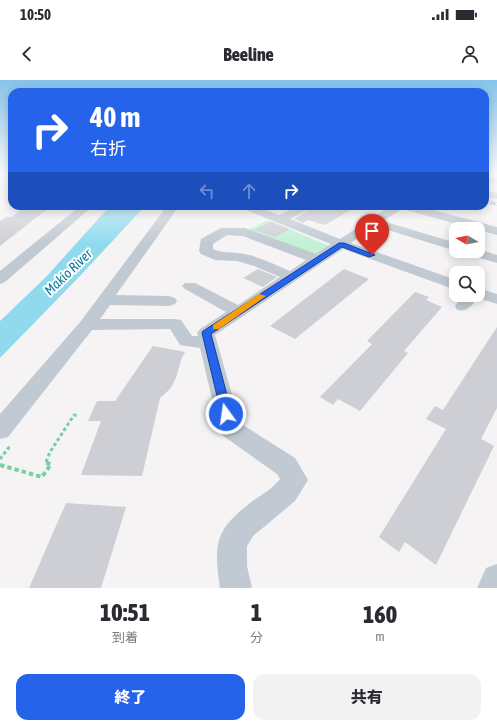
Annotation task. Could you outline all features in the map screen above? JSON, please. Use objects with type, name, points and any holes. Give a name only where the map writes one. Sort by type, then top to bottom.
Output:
[{"type":"street","points":[[0,279],[82,210]]},
{"type":"street","points":[[0,430],[87,325],[170,210]]},
{"type":"street","points":[[256,210],[342,244],[449,282]]},
{"type":"street","points":[[241,232],[296,210]]},
{"type":"street","points":[[236,588],[232,566],[232,543],[243,526],[286,492],[295,480],[286,466],[230,428],[206,333],[392,210]]},
{"type":"street","points":[[420,210],[497,231]]},
{"type":"street","points":[[374,222],[449,244]]},
{"type":"street","points":[[291,277],[258,263],[238,257],[220,257],[206,251],[206,242],[225,231],[246,232],[318,260]]},
{"type":"street","points":[[485,255],[497,259]]},
{"type":"street","points":[[200,288],[239,312]]},
{"type":"street","points":[[485,295],[497,299]]},
{"type":"street","points":[[105,300],[169,301]]},
{"type":"street","points":[[87,325],[175,324],[186,341],[209,343]]},
{"type":"street","points":[[493,588],[497,579]]},
{"type":"path","points":[[0,465],[42,477],[51,464],[46,463],[50,452],[74,415],[79,416]]},
{"type":"green space","points":[[266,221],[271,221],[331,247],[318,255],[250,231],[249,229]]},
{"type":"water","name":"Makio River","points":[[106,210],[141,210],[79,277],[0,358],[0,321],[46,277]]},
{"type":"building","points":[[22,210],[46,210],[0,246],[0,221],[6,217],[11,217]]},
{"type":"building","points":[[309,210],[350,210],[325,225],[308,220],[303,223],[294,219]]},
{"type":"building","points":[[271,222],[290,229],[275,237],[254,230]]},
{"type":"building","points":[[258,269],[277,277],[263,287],[243,278]]},
{"type":"building","points":[[344,269],[369,279],[295,339],[270,326]]},
{"type":"building","points":[[415,292],[429,297],[426,300],[442,307],[404,351],[408,353],[360,411],[338,399],[333,405],[320,397],[372,344],[367,341]]},
{"type":"building","points":[[497,327],[497,408],[481,439],[494,446],[436,565],[405,542],[399,552],[379,537],[446,429],[426,419],[435,406],[443,410]]},
{"type":"building","points":[[153,346],[185,352],[176,378],[170,389],[160,398],[142,476],[81,475],[101,421],[88,421],[97,401],[115,401]]},
{"type":"building","points":[[66,503],[126,507],[101,588],[29,588]]},
{"type":"railway","points":[[489,202],[497,204]]},
{"type":"slow traffic","points":[[216,327],[262,296]]},
{"type":"route","points":[[226,414],[206,333],[342,244],[372,255]]}]
